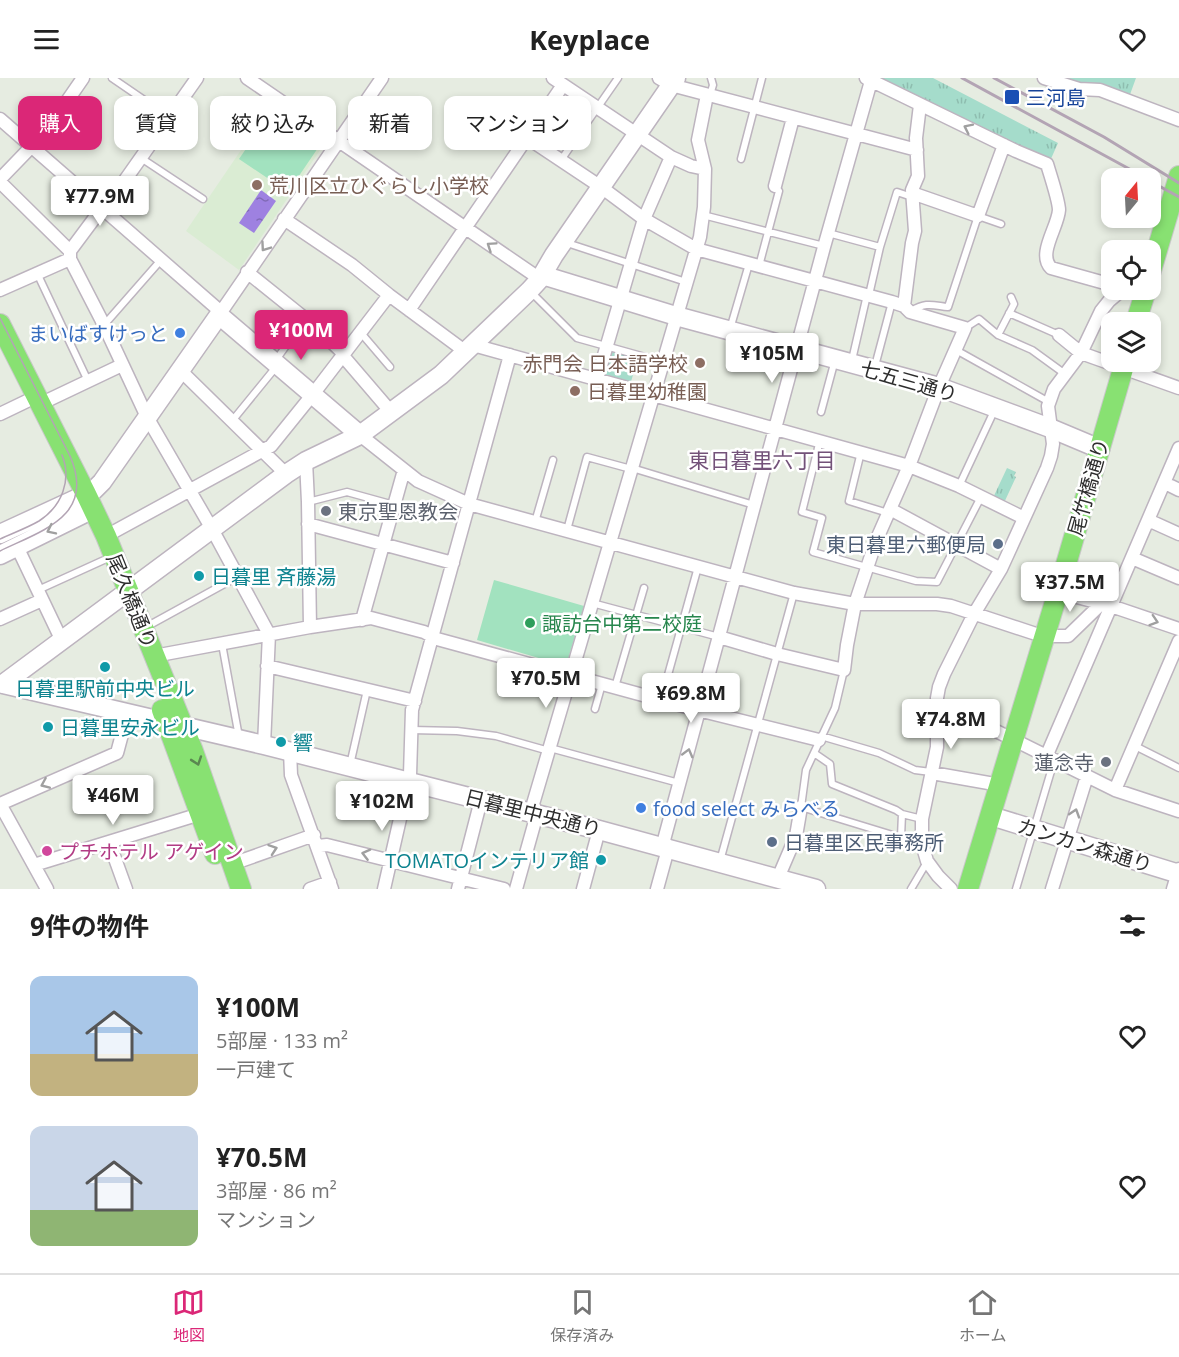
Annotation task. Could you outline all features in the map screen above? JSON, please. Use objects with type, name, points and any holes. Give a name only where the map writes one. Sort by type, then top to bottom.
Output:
[{"type":"main road","points":[[1161,248],[1172,222],[1179,176]]},
{"type":"main road","name":"尾久橋通り","points":[[0,324],[82,502],[104,560],[143,629],[154,656],[200,814],[228,889]]},
{"type":"main road","name":"尾久橋通り","points":[[0,346],[34,402]]},
{"type":"main road","name":"尾竹橋通り","points":[[968,889],[1122,372]]},
{"type":"main road","name":"尾久橋通り","points":[[82,502],[106,536],[123,595],[174,723],[193,751],[241,889]]},
{"type":"street","points":[[70,96],[83,78]]},
{"type":"street","points":[[184,96],[197,78]]},
{"type":"street","points":[[247,78],[464,228],[537,282]]},
{"type":"street","points":[[62,641],[40,595],[8,551],[82,502],[102,482],[382,78]]},
{"type":"street","points":[[1045,78],[1080,89],[1100,90],[1179,120]]},
{"type":"street","points":[[1,683],[62,641],[286,474],[306,461],[360,435],[441,375],[537,282],[638,134],[669,80],[709,95],[755,108],[917,150]]},
{"type":"street","points":[[657,889],[668,849],[664,840],[856,134],[868,80],[1004,146],[1047,164],[1059,210],[1046,256],[1048,264],[1051,268],[1101,282]]},
{"type":"street","points":[[551,96],[561,81],[671,157],[691,166],[705,169]]},
{"type":"street","points":[[516,889],[537,814],[533,804],[700,237],[705,169],[698,140],[709,95]]},
{"type":"street","points":[[902,307],[915,231],[912,190],[918,176],[916,138],[920,105]]},
{"type":"street","points":[[775,186],[793,118]]},
{"type":"street","points":[[0,119],[18,135]]},
{"type":"street","points":[[913,195],[978,216],[1004,146]]},
{"type":"street","points":[[30,150],[0,179],[70,255],[147,417],[212,529],[268,634],[264,745]]},
{"type":"street","points":[[34,150],[360,435],[418,481],[469,504],[794,593],[855,604],[951,606],[1044,636],[1068,636],[1106,605]]},
{"type":"street","points":[[0,290],[70,255],[146,150]]},
{"type":"street","points":[[409,310],[517,150]]},
{"type":"street","points":[[546,150],[602,187],[644,219],[696,249],[868,295],[965,328],[876,541],[855,604],[844,670],[719,637]]},
{"type":"street","points":[[597,379],[644,219],[671,157]]},
{"type":"street","points":[[284,219],[352,265],[409,310],[469,349],[510,355],[909,466],[959,486],[1024,518]]},
{"type":"street","points":[[247,272],[306,319],[343,355],[391,412]]},
{"type":"street","name":"七五三通り","points":[[537,282],[620,299],[939,387],[1100,449]]},
{"type":"street","points":[[106,536],[271,446],[389,295]]},
{"type":"street","points":[[951,889],[927,861],[922,844],[922,819],[937,747],[937,698],[942,680],[974,614],[1001,569],[1051,456],[1053,444],[1048,406],[1054,389],[1081,352],[1101,311],[1110,300]]},
{"type":"street","points":[[1059,335],[1081,352],[1101,358]]},
{"type":"street","points":[[384,889],[410,775],[412,710],[510,355]]},
{"type":"street","points":[[0,414],[88,381],[122,364]]},
{"type":"street","points":[[180,370],[286,474]]},
{"type":"street","points":[[1142,372],[1179,388]]},
{"type":"street","points":[[1050,759],[1106,605],[1132,558],[1148,520],[1170,486],[1179,448]]},
{"type":"street","points":[[306,461],[310,627]]},
{"type":"street","points":[[362,620],[404,470]]},
{"type":"street","points":[[0,534],[82,502]]},
{"type":"street","points":[[889,511],[1001,569]]},
{"type":"street","points":[[1148,520],[1179,534]]},
{"type":"street","points":[[308,524],[453,563]]},
{"type":"street","points":[[1132,558],[1179,578]]},
{"type":"street","points":[[1058,592],[1179,629]]},
{"type":"street","points":[[0,619],[40,595]]},
{"type":"street","points":[[154,656],[268,634],[371,618],[424,632],[436,639],[661,700],[820,738]]},
{"type":"street","points":[[1115,790],[1179,642]]},
{"type":"street","points":[[267,666],[415,701]]},
{"type":"street","name":"日暮里中央通り","points":[[1,683],[290,751],[599,830],[720,863],[774,881],[816,889]]},
{"type":"street","points":[[47,889],[0,804],[117,753],[128,712]]},
{"type":"street","points":[[937,717],[978,722],[1115,790],[1179,811]]},
{"type":"street","points":[[290,751],[291,775],[331,885],[310,889]]},
{"type":"street","points":[[932,772],[1000,785]]},
{"type":"street","points":[[1052,889],[1087,776]]},
{"type":"street","points":[[459,883],[481,800]]},
{"type":"street","points":[[774,881],[796,836],[801,807]]},
{"type":"street","points":[[34,865],[200,814]]},
{"type":"street","name":"カンカン森通り","points":[[991,816],[1177,876]]},
{"type":"street","points":[[583,889],[599,830]]},
{"type":"street","points":[[232,864],[316,840],[327,845],[391,860],[459,883],[504,889]]},
{"type":"street","points":[[110,842],[126,889]]},
{"type":"lane","points":[[112,78],[138,96]]},
{"type":"lane","points":[[561,160],[618,78]]},
{"type":"lane","points":[[709,95],[713,85],[711,78]]},
{"type":"lane","points":[[741,159],[762,78]]},
{"type":"lane","points":[[141,158],[203,199]]},
{"type":"lane","points":[[729,330],[768,232],[778,191],[775,186]]},
{"type":"lane","points":[[821,412],[868,295],[886,222],[897,192],[913,195]]},
{"type":"lane","points":[[703,215],[824,247]]},
{"type":"lane","points":[[874,370],[902,307],[930,304],[948,307],[978,216],[1001,224]]},
{"type":"lane","points":[[828,233],[880,247]]},
{"type":"lane","points":[[564,242],[686,282]]},
{"type":"lane","points":[[104,325],[161,260]]},
{"type":"lane","points":[[37,273],[88,381]]},
{"type":"lane","points":[[537,282],[577,338],[663,362]]},
{"type":"lane","points":[[998,335],[1014,304],[1011,297]]},
{"type":"lane","points":[[1009,313],[1059,335]]},
{"type":"lane","points":[[232,421],[306,319]]},
{"type":"lane","points":[[965,328],[979,319],[998,335],[1032,350],[1065,374]]},
{"type":"lane","points":[[361,333],[390,367]]},
{"type":"lane","points":[[956,350],[1049,402]]},
{"type":"lane","points":[[959,486],[995,408]]},
{"type":"lane","points":[[820,440],[802,512],[822,518],[813,552],[916,581],[937,582],[981,497]]},
{"type":"lane","points":[[861,452],[849,501],[889,511]]},
{"type":"lane","points":[[567,530],[587,457],[754,505]]},
{"type":"lane","points":[[535,522],[553,460]]},
{"type":"lane","points":[[308,502],[347,492],[394,505]]},
{"type":"lane","points":[[40,595],[104,560]]},
{"type":"lane","points":[[661,700],[698,567]]},
{"type":"lane","points":[[143,629],[237,577]]},
{"type":"lane","points":[[615,687],[644,588]]},
{"type":"lane","points":[[720,863],[794,593]]},
{"type":"lane","points":[[592,603],[719,637]]},
{"type":"lane","points":[[222,643],[240,739]]},
{"type":"lane","points":[[844,670],[835,708],[806,770],[801,807],[922,844]]},
{"type":"lane","points":[[595,709],[602,684]]},
{"type":"lane","points":[[349,766],[368,690]]},
{"type":"lane","points":[[411,730],[457,731],[496,736],[680,783]]},
{"type":"lane","points":[[820,738],[879,753],[915,770],[932,772]]},
{"type":"lane","points":[[1135,746],[1179,768]]},
{"type":"lane","points":[[814,753],[830,764],[832,784],[902,814],[922,819]]},
{"type":"lane","points":[[1016,889],[1050,759]]},
{"type":"lane","points":[[901,837],[902,814]]},
{"type":"lane","points":[[911,889],[927,861]]},
{"type":"shaded area","name":"荒川区立ひぐらし小学校","points":[[241,150],[320,150],[239,270],[186,231]]},
{"type":"green space","points":[[873,78],[933,78],[1058,143],[1050,161]]},
{"type":"green space","points":[[1051,78],[1136,78],[1128,100]]},
{"type":"green space","points":[[245,150],[317,150],[288,192],[239,159]]},
{"type":"green space","points":[[612,351],[638,358],[630,385],[605,378]]},
{"type":"green space","points":[[1007,468],[1016,472],[1014,476],[1016,477],[1003,505],[992,500]]},
{"type":"green space","name":"諏訪台中第二校庭","points":[[494,580],[584,606],[566,666],[477,640]]},
{"type":"water","points":[[261,190],[276,201],[254,233],[239,223]]},
{"type":"tram line","points":[[0,318],[70,456],[76,476],[76,493],[71,507],[61,518],[48,528],[0,551]]},
{"type":"tram line","points":[[0,539],[39,521],[54,508],[65,483],[65,464],[62,455]]},
{"type":"railway","points":[[962,78],[1128,168]]},
{"type":"railway","points":[[994,78],[1104,137],[1179,183]]},
{"type":"railway","points":[[1161,187],[1179,197]]},
{"type":"place","name":"三河島","points":[[1012,97]]},
{"type":"place","name":"荒川区立ひぐらし小学校","points":[[257,185]]},
{"type":"place","name":"まいばすけっと","points":[[180,333]]},
{"type":"place","name":"赤門会 日本語学校","points":[[700,363]]},
{"type":"place","name":"日暮里幼稚園","points":[[575,391]]},
{"type":"place","name":"東京聖恩教会","points":[[326,511]]},
{"type":"place","name":"東日暮里六郵便局","points":[[998,544]]},
{"type":"place","name":"日暮里 斉藤湯","points":[[199,576]]},
{"type":"place","name":"諏訪台中第二校庭","points":[[530,623]]},
{"type":"place","name":"日暮里駅前中央ビル","points":[[105,667]]},
{"type":"place","name":"日暮里安永ビル","points":[[48,727]]},
{"type":"place","name":"響","points":[[281,742]]},
{"type":"place","name":"蓮念寺","points":[[1106,762]]},
{"type":"place","name":"food select みらべる","points":[[641,808]]},
{"type":"place","name":"日暮里区民事務所","points":[[772,842]]},
{"type":"place","name":"プチホテル アゲイン","points":[[47,851]]},
{"type":"place","name":"TOMATOインテリア館","points":[[601,860]]},
{"type":"district","name":"東日暮里六丁目","points":[[762,460]]}]
